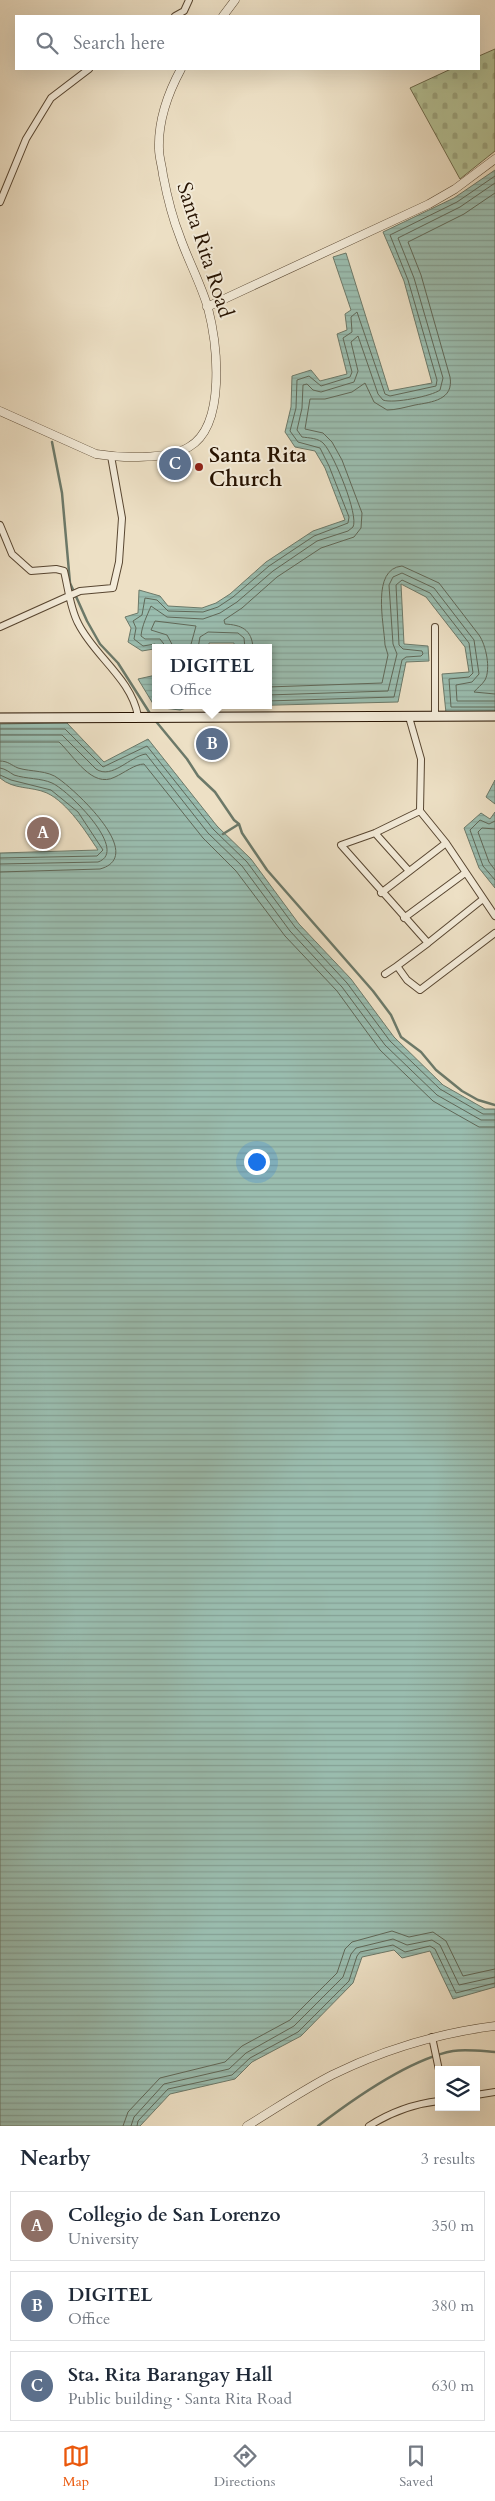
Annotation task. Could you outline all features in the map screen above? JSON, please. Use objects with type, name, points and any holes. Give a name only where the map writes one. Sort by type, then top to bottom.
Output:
[{"type":"main road","points":[[0,718],[495,716]]},
{"type":"street","points":[[186,14],[189,0]]},
{"type":"street","points":[[224,15],[235,0]]},
{"type":"street","points":[[0,202],[26,139],[51,98],[88,70]]},
{"type":"street","name":"Santa Rita Road","points":[[0,411],[96,454],[111,456],[168,455],[190,447],[201,436],[212,414],[216,380],[214,342],[207,306],[174,221],[158,149],[165,104],[181,70]]},
{"type":"street","points":[[207,306],[429,204],[455,189],[495,160]]},
{"type":"street","points":[[0,627],[75,593],[113,588],[118,562],[122,518],[111,456]]},
{"type":"street","points":[[0,525],[12,554],[31,571],[56,568],[64,570],[75,593],[77,622],[128,689],[140,716]]},
{"type":"street","points":[[435,627],[435,716]]},
{"type":"street","points":[[410,717],[420,759],[420,811],[427,822],[446,843],[495,916]]},
{"type":"street","points":[[420,811],[376,833],[341,845],[381,893],[428,943]]},
{"type":"street","points":[[376,833],[409,870]]},
{"type":"street","points":[[381,893],[446,843]]},
{"type":"street","points":[[404,918],[465,873]]},
{"type":"street","points":[[385,974],[428,943],[483,899]]},
{"type":"street","points":[[397,966],[407,980],[420,990],[495,933]]},
{"type":"street","points":[[247,2126],[330,2076],[432,2037],[495,2026]]},
{"type":"street","points":[[432,2037],[438,2066]]},
{"type":"street","points":[[480,2094],[495,2092]]},
{"type":"street","points":[[369,2126],[386,2115],[414,2104],[435,2101]]},
{"type":"green space","points":[[495,49],[495,151],[460,179],[410,88],[449,70],[480,70],[480,56]]},
{"type":"water","points":[[495,170],[495,712],[446,713],[442,674],[469,672],[465,647],[426,597],[401,584],[404,644],[428,646],[429,661],[406,662],[398,702],[272,705],[272,644],[152,644],[152,649],[142,651],[128,642],[131,628],[125,617],[138,613],[139,590],[160,596],[168,606],[202,608],[216,603],[230,594],[266,562],[313,531],[345,520],[325,468],[315,451],[295,447],[285,432],[291,407],[292,376],[311,370],[320,381],[347,374],[337,334],[347,330],[345,314],[351,310],[333,257],[346,253],[389,391],[432,383],[404,281],[383,232],[454,198]]},
{"type":"water","points":[[152,676],[152,702],[138,679]]},
{"type":"water","points":[[67,723],[104,762],[148,739],[217,826],[251,859],[299,924],[351,979],[394,1037],[443,1085],[485,1109],[495,1109],[495,1987],[453,1999],[430,1951],[402,1958],[394,1950],[362,1957],[353,1983],[301,2036],[252,2062],[235,2079],[170,2094],[140,2126],[0,2126],[0,853],[98,850],[76,818],[55,798],[41,791],[5,782],[0,778],[0,724]]},
{"type":"water","points":[[495,780],[495,804],[486,797]]},
{"type":"water","points":[[495,812],[495,888],[479,868],[464,828],[481,813],[490,819]]},
{"type":"waterway","points":[[52,442],[62,493],[70,583],[87,621],[100,644],[118,663],[151,715]]},
{"type":"waterway","points":[[154,719],[187,759],[198,776],[215,792],[234,820],[239,824],[242,833],[267,870],[373,991],[391,1015],[401,1037],[421,1052],[436,1070],[462,1091],[478,1100],[495,1105]]},
{"type":"waterway","points":[[223,834],[239,824]]},
{"type":"waterway","points":[[318,2126],[364,2093],[419,2062],[453,2051],[495,2052]]},
{"type":"place","name":"Sta. Rita Barangay Hall","points":[[175,464]]},
{"type":"place","name":"Santa Rita Church","points":[[199,467]]},
{"type":"place","name":"DIGITEL","points":[[212,744]]},
{"type":"place","name":"Collegio de San Lorenzo","points":[[43,833]]}]
